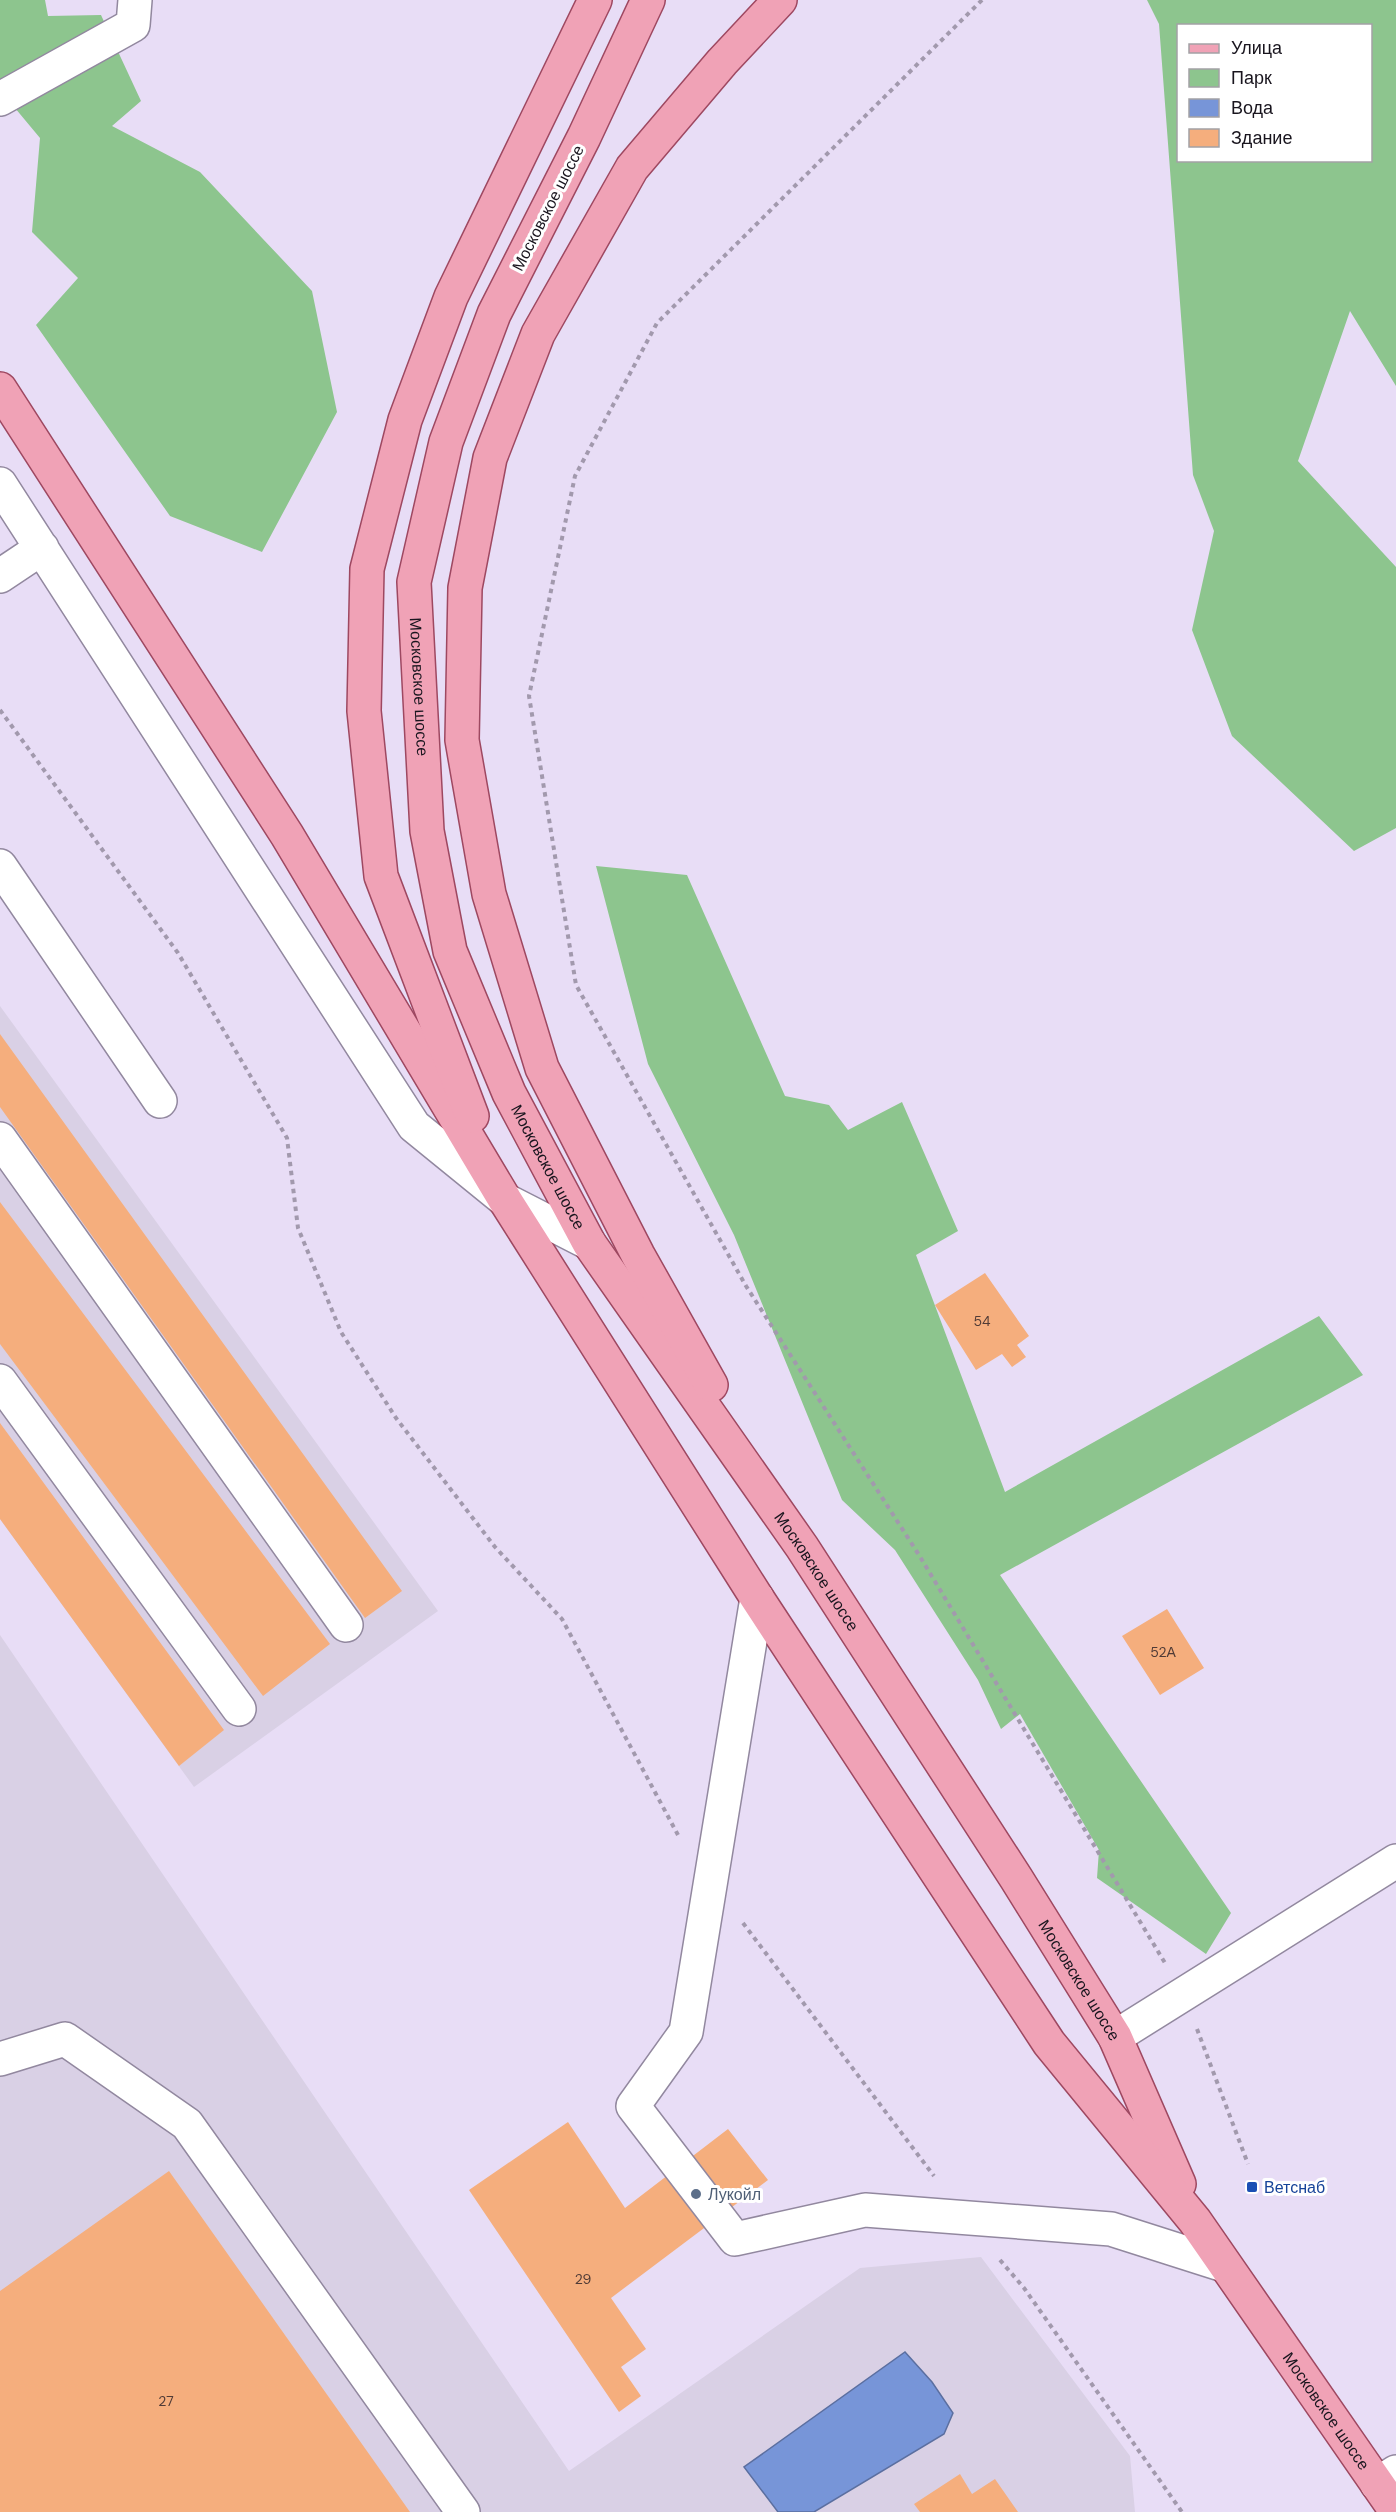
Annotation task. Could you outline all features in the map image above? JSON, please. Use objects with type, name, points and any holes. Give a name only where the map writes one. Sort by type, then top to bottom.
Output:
[{"type":"main road","points":[[504,1200],[381,876],[364,711],[367,569],[405,420],[451,297],[595,0]]},
{"type":"main road","name":"Московское шоссе","points":[[648,0],[584,137],[494,314],[446,442],[414,582],[427,831],[450,951],[509,1093],[589,1243],[801,1547],[1016,1878],[1115,2037],[1195,2221]]},
{"type":"main road","points":[[780,0],[632,168],[538,334],[490,458],[465,588],[462,740],[489,894],[542,1068],[638,1255],[801,1547]]},
{"type":"main road","points":[[0,389],[287,835],[504,1200]]},
{"type":"main road","name":"Московское шоссе","points":[[504,1200],[757,1598],[1049,2043],[1195,2221],[1224,2265],[1387,2478],[1396,2511]]},
{"type":"street","points":[[0,99],[133,25],[135,0]]},
{"type":"street","points":[[0,484],[414,1126],[504,1200],[589,1243]]},
{"type":"street","points":[[0,576],[42,548]]},
{"type":"street","points":[[0,866],[160,1101]]},
{"type":"street","points":[[0,1139],[346,1625]]},
{"type":"street","points":[[0,1381],[239,1709]]},
{"type":"street","points":[[757,1598],[686,2032],[633,2106],[735,2239],[865,2210],[1111,2229],[1224,2265]]},
{"type":"street","points":[[1115,2037],[1396,1861]]},
{"type":"street","points":[[0,2059],[65,2039],[187,2124],[463,2512]]},
{"type":"path","points":[[982,0],[657,323],[574,476],[529,696],[576,985],[746,1286],[919,1556],[1184,1993],[1248,2164]]},
{"type":"path","points":[[0,710],[178,953],[287,1138],[298,1228],[341,1332],[396,1418],[495,1547],[562,1619],[682,1842],[964,2217],[1024,2288],[1182,2512]]},
{"type":"shaded area","points":[[0,1006],[438,1611],[194,1787],[0,1519]]},
{"type":"shaded area","points":[[0,1635],[569,2471],[860,2268],[981,2257],[1130,2456],[1135,2512],[0,2512]]},
{"type":"green space","points":[[0,0],[45,0],[48,16],[101,15],[141,101],[112,126],[200,172],[312,291],[337,412],[262,552],[170,516],[36,325],[78,278],[32,232],[40,138],[0,90]]},
{"type":"green space","points":[[1147,0],[1396,0],[1396,386],[1350,311],[1298,461],[1396,567],[1396,828],[1354,851],[1232,736],[1192,630],[1214,531],[1193,475],[1159,24]]},
{"type":"green space","points":[[596,866],[687,875],[785,1096],[829,1105],[848,1130],[902,1102],[958,1231],[916,1255],[1005,1492],[1319,1316],[1363,1375],[1000,1575],[1231,1913],[1206,1954],[1097,1878],[1099,1850],[1020,1714],[1001,1729],[978,1680],[895,1550],[842,1500],[734,1235],[648,1064]]},
{"type":"water","points":[[905,2352],[932,2382],[953,2413],[944,2434],[814,2512],[778,2512],[744,2467]]},
{"type":"building","points":[[0,1034],[402,1591],[365,1618],[0,1107]]},
{"type":"building","points":[[0,1202],[330,1644],[263,1696],[0,1344]]},
{"type":"building","points":[[985,1273],[1029,1336],[1017,1345],[1026,1357],[1012,1367],[1002,1354],[976,1370],[935,1305]]},
{"type":"building","points":[[0,1423],[224,1730],[179,1766],[0,1519]]},
{"type":"building","points":[[1167,1609],[1204,1668],[1160,1695],[1122,1636]]},
{"type":"building","points":[[568,2122],[625,2208],[728,2129],[768,2180],[611,2298],[646,2349],[621,2367],[641,2396],[619,2412],[469,2190]]},
{"type":"building","points":[[169,2171],[410,2512],[0,2512],[0,2291]]},
{"type":"building","points":[[960,2474],[972,2494],[995,2479],[1018,2512],[920,2512],[914,2504]]},
{"type":"place","name":"Ветснаб","points":[[1252,2187]]},
{"type":"place","name":"Лукойл","points":[[696,2194]]}]
